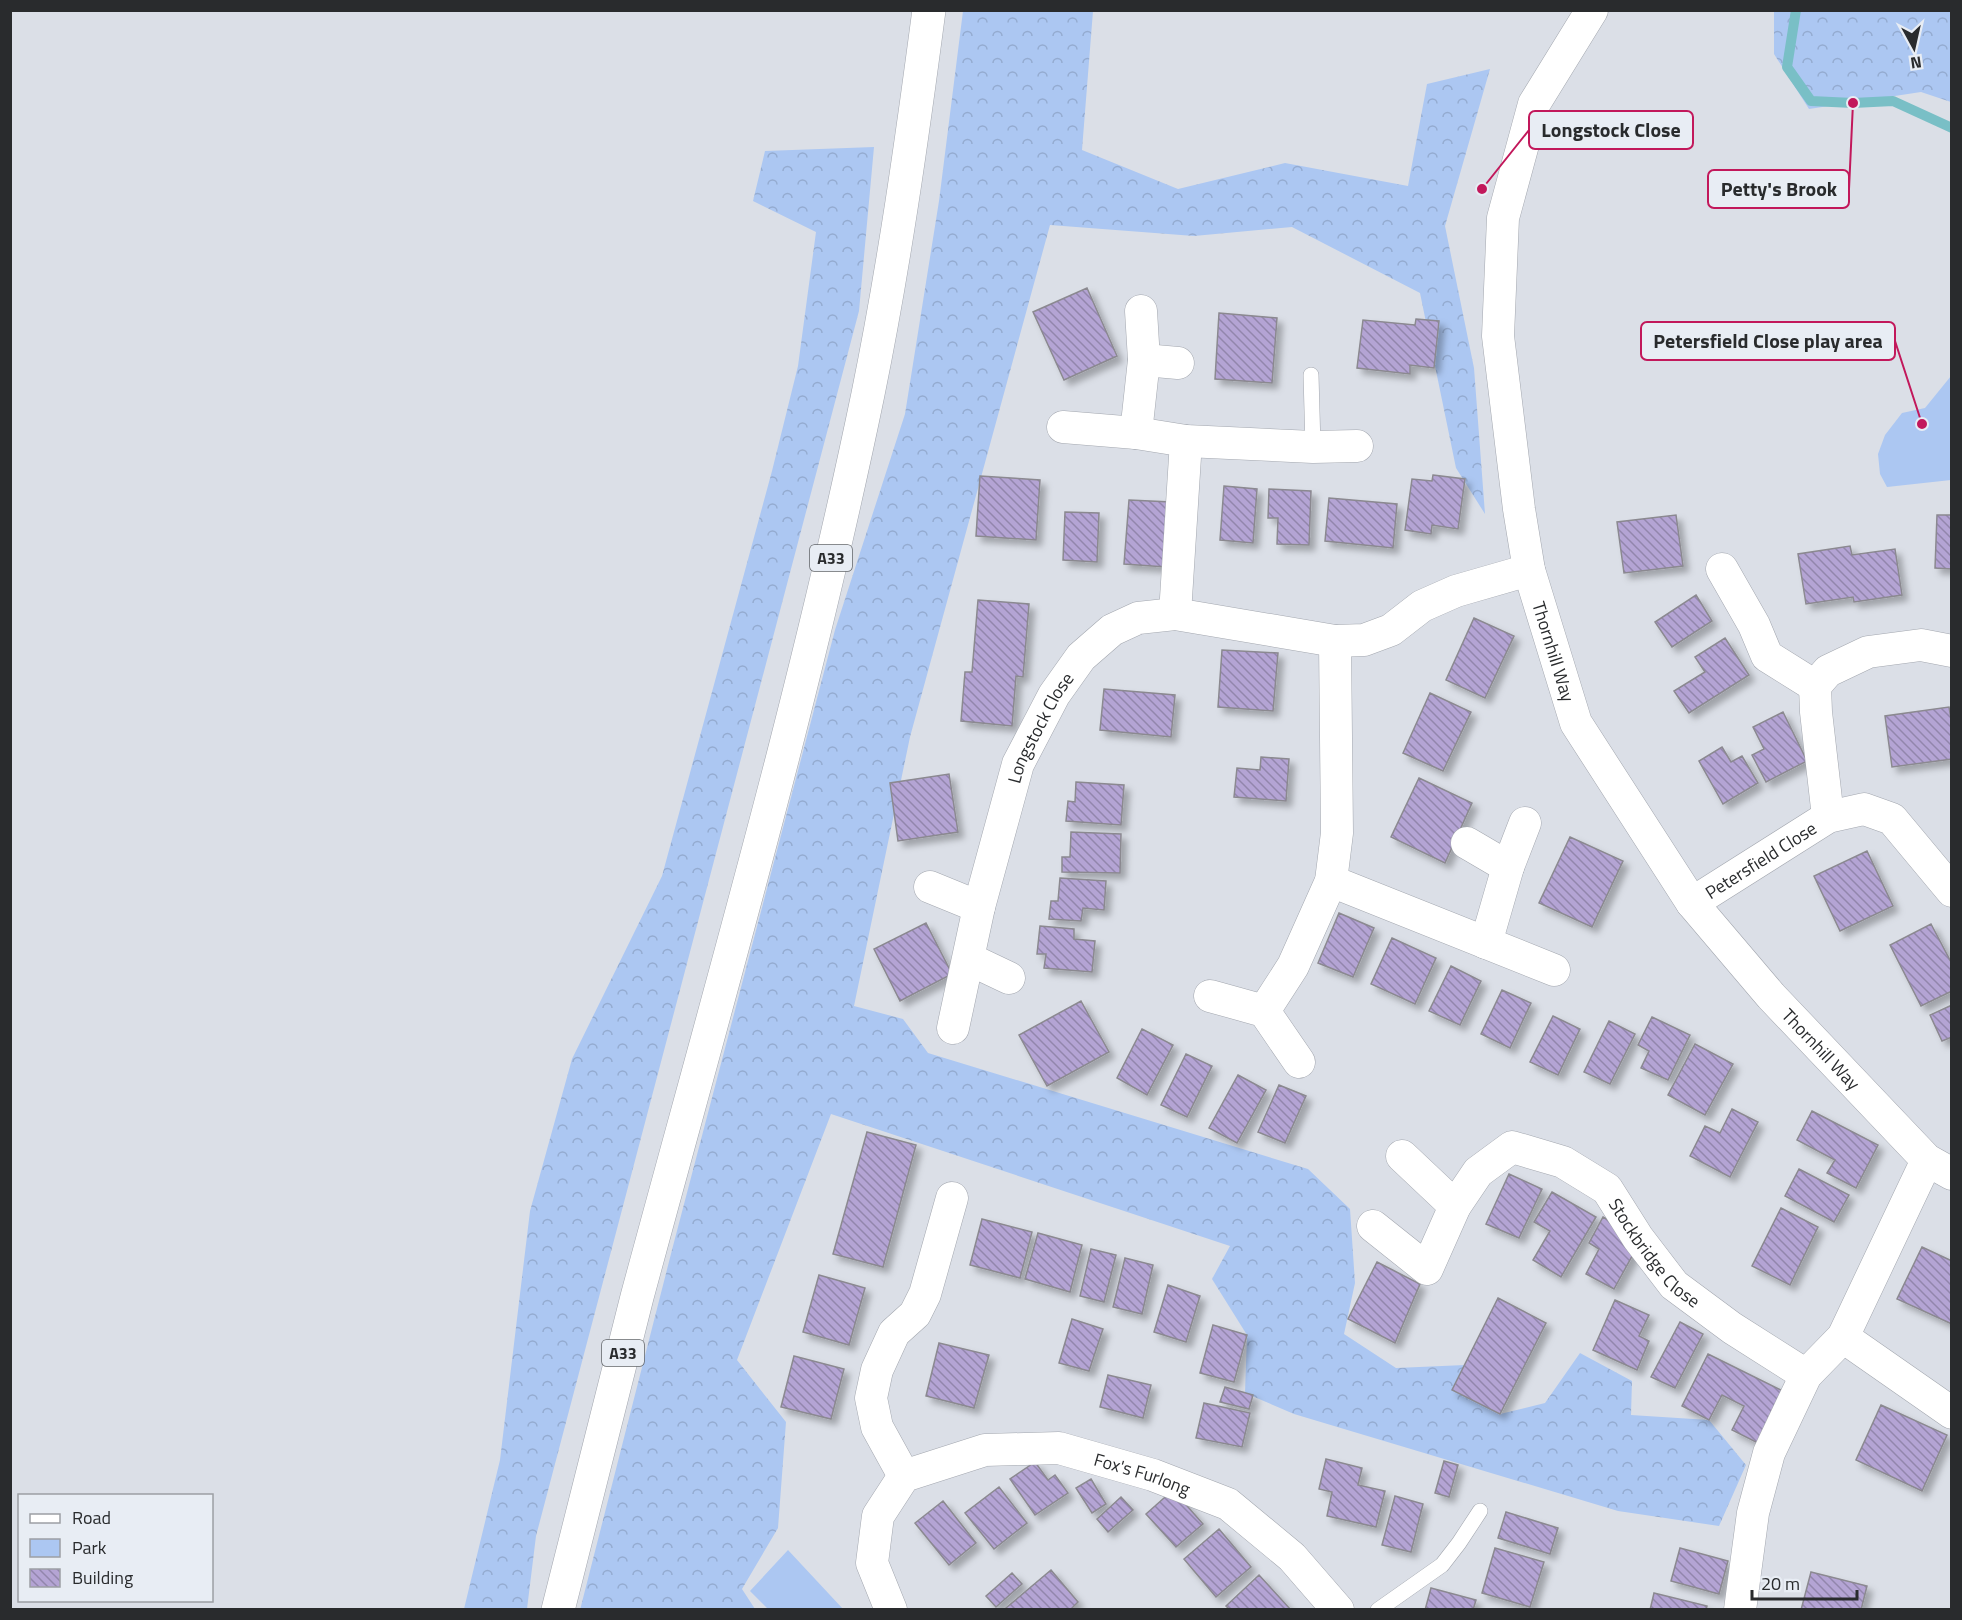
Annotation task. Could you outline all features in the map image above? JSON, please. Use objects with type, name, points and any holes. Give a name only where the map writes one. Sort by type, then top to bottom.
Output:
[{"type":"highway","name":"A33","points":[[558,1610],[636,1302],[752,872],[845,502],[869,389],[893,255],[912,139],[929,10]]},
{"type":"street","name":"Thornhill Way","points":[[1592,10],[1534,104],[1503,218],[1498,336],[1519,509],[1529,570],[1576,723],[1692,903],[1771,996],[1939,1167]]},
{"type":"street","points":[[1136,433],[1144,360],[1141,311]]},
{"type":"street","points":[[1144,360],[1178,363]]},
{"type":"street","points":[[1063,428],[1136,433],[1186,441],[1313,447],[1357,446]]},
{"type":"street","points":[[1175,614],[1186,441]]},
{"type":"street","points":[[1722,569],[1754,625],[1767,656],[1815,686],[1828,671],[1868,652],[1921,645],[1952,651]]},
{"type":"street","name":"Longstock Close","points":[[953,1028],[979,907],[1018,764],[1054,695],[1081,657],[1112,630],[1138,618],[1175,614],[1335,641],[1364,640],[1391,630],[1422,606],[1456,591],[1529,570]]},
{"type":"street","points":[[1264,1011],[1293,966],[1331,881],[1337,833],[1335,641]]},
{"type":"street","name":"Petersfield Close","points":[[1815,686],[1828,817]]},
{"type":"street","name":"Petersfield Close","points":[[1692,903],[1828,817],[1864,809],[1892,819],[1952,891]]},
{"type":"street","points":[[1486,943],[1508,867],[1525,823]]},
{"type":"street","points":[[1467,843],[1508,867]]},
{"type":"street","points":[[1331,881],[1554,970]]},
{"type":"street","points":[[930,887],[979,907]]},
{"type":"street","points":[[969,959],[1009,978]]},
{"type":"street","points":[[1210,996],[1264,1011],[1299,1062]]},
{"type":"street","name":"Stockbridge Close","points":[[1373,1226],[1427,1269],[1455,1206],[1478,1172],[1512,1148],[1563,1162],[1607,1189],[1638,1238],[1674,1285],[1732,1328],[1806,1375]]},
{"type":"street","points":[[1402,1156],[1455,1206]]},
{"type":"street","points":[[1740,1610],[1753,1513],[1769,1453],[1806,1375],[1843,1337],[1939,1167]]},
{"type":"street","points":[[891,1610],[872,1563],[878,1516],[904,1476],[877,1427],[871,1398],[877,1370],[894,1334],[915,1314],[925,1293],[952,1198]]},
{"type":"street","points":[[1843,1337],[1952,1413]]},
{"type":"street","name":"Fox's Furlong","points":[[904,1476],[985,1450],[1059,1448],[1153,1475],[1228,1504],[1292,1557],[1338,1610]]},
{"type":"lane","points":[[1311,375],[1313,447]]},
{"type":"lane","points":[[1378,1610],[1442,1565],[1460,1543],[1480,1511]]},
{"type":"green space","points":[[963,11],[1093,11],[1082,150],[1178,189],[1285,163],[1408,186],[1427,84],[1490,69],[1445,226],[1474,368],[1485,514],[1456,468],[1420,293],[1292,227],[1194,236],[1050,225],[910,737],[854,1006],[903,1019],[928,1053],[1308,1169],[1350,1209],[1355,1283],[1344,1334],[1396,1368],[1465,1365],[1452,1390],[1500,1414],[1545,1403],[1580,1353],[1632,1381],[1631,1415],[1709,1420],[1746,1465],[1719,1526],[1618,1511],[1294,1414],[1245,1393],[1247,1335],[1212,1279],[1230,1246],[831,1114],[737,1360],[786,1422],[778,1528],[742,1589],[755,1609],[580,1610],[835,630],[905,414],[939,201]]},
{"type":"green space","points":[[1774,11],[1951,11],[1951,102],[1921,92],[1809,109],[1774,54]]},
{"type":"green space","points":[[874,147],[859,311],[536,1536],[527,1609],[464,1609],[500,1460],[530,1211],[572,1059],[662,876],[772,471],[798,366],[816,232],[753,201],[765,151]]},
{"type":"green space","points":[[1951,376],[1951,480],[1887,487],[1880,474],[1878,454],[1885,435],[1902,413],[1925,408]]},
{"type":"green space","points":[[788,1550],[843,1609],[768,1609],[750,1591]]},
{"type":"building","points":[[1087,288],[1117,356],[1064,380],[1033,312]]},
{"type":"building","points":[[1219,313],[1277,318],[1272,383],[1215,379]]},
{"type":"building","points":[[1416,319],[1439,321],[1434,368],[1410,365],[1410,374],[1357,368],[1363,320],[1415,325]]},
{"type":"building","points":[[1433,475],[1465,479],[1458,529],[1432,525],[1431,534],[1405,530],[1412,479],[1432,481]]},
{"type":"building","points":[[980,476],[1040,480],[1036,540],[976,536]]},
{"type":"building","points":[[1224,486],[1257,489],[1253,543],[1220,540]]},
{"type":"building","points":[[1269,489],[1311,491],[1309,545],[1277,544],[1278,518],[1268,518]]},
{"type":"building","points":[[1329,498],[1397,504],[1393,548],[1325,541]]},
{"type":"building","points":[[1129,500],[1171,502],[1166,567],[1124,564]]},
{"type":"building","points":[[1065,512],[1099,513],[1097,562],[1063,560]]},
{"type":"building","points":[[1676,515],[1683,566],[1624,573],[1617,522]]},
{"type":"building","points":[[1937,515],[1952,515],[1952,569],[1935,568]]},
{"type":"building","points":[[1850,546],[1852,555],[1895,549],[1902,595],[1854,602],[1853,597],[1806,604],[1798,554]]},
{"type":"building","points":[[1696,595],[1712,621],[1672,647],[1655,622]]},
{"type":"building","points":[[978,600],[1029,604],[1023,677],[1016,676],[1012,726],[961,721],[965,672],[972,672]]},
{"type":"building","points":[[1474,618],[1514,636],[1485,698],[1446,680]]},
{"type":"building","points":[[1725,638],[1749,675],[1689,713],[1674,691],[1705,672],[1695,657]]},
{"type":"building","points":[[1222,650],[1278,653],[1273,711],[1218,707]]},
{"type":"building","points":[[1104,689],[1175,695],[1171,737],[1100,730]]},
{"type":"building","points":[[1430,693],[1471,712],[1443,771],[1403,753]]},
{"type":"building","points":[[1949,707],[1952,724],[1952,759],[1892,767],[1885,716]]},
{"type":"building","points":[[1783,712],[1807,761],[1766,782],[1752,755],[1764,749],[1753,727]]},
{"type":"building","points":[[1722,747],[1731,762],[1742,756],[1758,783],[1723,804],[1699,761]]},
{"type":"building","points":[[1261,757],[1289,759],[1286,801],[1234,797],[1237,768],[1260,770]]},
{"type":"building","points":[[949,774],[958,832],[898,841],[890,783]]},
{"type":"building","points":[[1419,778],[1472,803],[1445,863],[1391,837]]},
{"type":"building","points":[[1076,782],[1124,785],[1121,825],[1066,821],[1068,801],[1075,802]]},
{"type":"building","points":[[1071,832],[1121,834],[1120,873],[1062,872],[1062,857],[1070,857]]},
{"type":"building","points":[[1570,837],[1623,861],[1592,927],[1539,903]]},
{"type":"building","points":[[1867,851],[1893,906],[1840,931],[1814,876]]},
{"type":"building","points":[[1060,878],[1106,881],[1104,910],[1083,908],[1081,921],[1049,919],[1051,901],[1058,901]]},
{"type":"building","points":[[1339,913],[1374,928],[1353,977],[1318,963]]},
{"type":"building","points":[[926,923],[952,974],[900,1001],[874,949]]},
{"type":"building","points":[[1931,924],[1952,964],[1952,991],[1921,1006],[1890,945]]},
{"type":"building","points":[[1040,926],[1074,929],[1074,939],[1095,941],[1092,972],[1044,968],[1046,954],[1037,954]]},
{"type":"building","points":[[1392,938],[1436,958],[1415,1004],[1371,984]]},
{"type":"building","points":[[1451,966],[1481,981],[1460,1025],[1429,1011]]},
{"type":"building","points":[[1502,990],[1531,1003],[1510,1048],[1481,1034]]},
{"type":"building","points":[[1081,1001],[1109,1052],[1047,1086],[1019,1035]]},
{"type":"building","points":[[1952,1005],[1952,1037],[1942,1041],[1930,1015]]},
{"type":"building","points":[[1553,1016],[1580,1029],[1558,1075],[1530,1062]]},
{"type":"building","points":[[1652,1017],[1690,1035],[1668,1080],[1641,1068],[1649,1051],[1638,1045]]},
{"type":"building","points":[[1609,1021],[1635,1034],[1610,1084],[1584,1072]]},
{"type":"building","points":[[1142,1029],[1173,1045],[1147,1095],[1117,1078]]},
{"type":"building","points":[[1695,1044],[1733,1064],[1705,1115],[1668,1095]]},
{"type":"building","points":[[1186,1054],[1212,1066],[1187,1117],[1161,1105]]},
{"type":"building","points":[[1238,1075],[1266,1090],[1237,1143],[1209,1128]]},
{"type":"building","points":[[1279,1085],[1306,1096],[1285,1143],[1258,1132]]},
{"type":"building","points":[[1732,1109],[1758,1122],[1730,1177],[1690,1156],[1705,1126],[1720,1133]]},
{"type":"building","points":[[1812,1111],[1878,1145],[1856,1188],[1827,1173],[1835,1160],[1797,1140]]},
{"type":"building","points":[[867,1132],[916,1145],[883,1267],[833,1254]]},
{"type":"building","points":[[1799,1169],[1849,1195],[1834,1222],[1785,1196]]},
{"type":"building","points":[[1509,1174],[1542,1189],[1519,1238],[1486,1224]]},
{"type":"building","points":[[1552,1192],[1596,1217],[1561,1277],[1533,1260],[1550,1231],[1534,1222]]},
{"type":"building","points":[[1781,1208],[1818,1227],[1790,1285],[1752,1266]]},
{"type":"building","points":[[1603,1217],[1642,1238],[1614,1289],[1586,1274],[1599,1249],[1589,1243]]},
{"type":"building","points":[[982,1219],[1032,1232],[1020,1278],[970,1265]]},
{"type":"building","points":[[1038,1233],[1082,1245],[1070,1292],[1025,1279]]},
{"type":"building","points":[[1922,1247],[1952,1261],[1952,1324],[1897,1299]]},
{"type":"building","points":[[1091,1249],[1116,1255],[1104,1302],[1080,1296]]},
{"type":"building","points":[[1125,1258],[1153,1265],[1142,1314],[1113,1307]]},
{"type":"building","points":[[1377,1262],[1420,1284],[1395,1343],[1348,1319]]},
{"type":"building","points":[[819,1275],[865,1288],[849,1345],[803,1332]]},
{"type":"building","points":[[1168,1285],[1200,1296],[1186,1342],[1154,1332]]},
{"type":"building","points":[[1498,1298],[1546,1323],[1500,1414],[1452,1390]]},
{"type":"building","points":[[1615,1300],[1649,1315],[1639,1336],[1649,1341],[1637,1370],[1593,1350]]},
{"type":"building","points":[[1072,1319],[1103,1329],[1089,1371],[1059,1363]]},
{"type":"building","points":[[1680,1322],[1703,1334],[1675,1388],[1651,1377]]},
{"type":"building","points":[[1213,1325],[1247,1335],[1234,1382],[1200,1373]]},
{"type":"building","points":[[939,1343],[989,1355],[974,1408],[926,1396]]},
{"type":"building","points":[[1708,1354],[1785,1392],[1760,1444],[1732,1430],[1744,1406],[1722,1395],[1709,1420],[1682,1406]]},
{"type":"building","points":[[794,1356],[844,1369],[831,1419],[781,1407]]},
{"type":"building","points":[[1108,1375],[1151,1385],[1143,1418],[1100,1407]]},
{"type":"building","points":[[1225,1387],[1253,1395],[1249,1409],[1220,1402]]},
{"type":"building","points":[[1204,1403],[1250,1413],[1242,1447],[1196,1438]]},
{"type":"building","points":[[1881,1405],[1947,1435],[1922,1491],[1856,1460]]},
{"type":"building","points":[[1326,1459],[1362,1468],[1358,1485],[1385,1491],[1376,1527],[1327,1516],[1332,1492],[1319,1489]]},
{"type":"building","points":[[1444,1461],[1458,1465],[1449,1497],[1435,1493]]},
{"type":"building","points":[[1035,1462],[1048,1480],[1055,1475],[1068,1493],[1035,1515],[1010,1479]]},
{"type":"building","points":[[1091,1479],[1106,1504],[1092,1513],[1076,1488]]},
{"type":"building","points":[[999,1487],[1027,1523],[994,1549],[965,1513]]},
{"type":"building","points":[[1173,1490],[1203,1524],[1176,1547],[1146,1514]]},
{"type":"building","points":[[1395,1496],[1423,1504],[1411,1552],[1382,1545]]},
{"type":"building","points":[[1121,1497],[1133,1510],[1108,1532],[1097,1519]]},
{"type":"building","points":[[943,1501],[976,1543],[949,1565],[915,1523]]},
{"type":"building","points":[[1506,1512],[1558,1528],[1550,1554],[1498,1538]]},
{"type":"building","points":[[1219,1529],[1251,1567],[1216,1597],[1184,1559]]},
{"type":"building","points":[[1495,1548],[1544,1562],[1530,1607],[1482,1593]]},
{"type":"building","points":[[1680,1548],[1728,1561],[1719,1594],[1671,1581]]},
{"type":"building","points":[[1051,1570],[1078,1602],[1070,1610],[1007,1610],[1006,1608]]},
{"type":"building","points":[[1811,1572],[1867,1586],[1861,1610],[1801,1610]]},
{"type":"building","points":[[1012,1573],[1022,1584],[996,1607],[986,1596]]},
{"type":"building","points":[[1259,1575],[1291,1610],[1230,1610],[1226,1606]]},
{"type":"building","points":[[1431,1588],[1476,1600],[1473,1610],[1425,1610]]},
{"type":"building","points":[[1654,1593],[1707,1606],[1706,1610],[1650,1610]]},
{"type":"waterway","points":[[1796,10],[1787,67],[1811,101],[1853,103],[1893,101],[1952,128]]},
{"type":"place","name":"Petty's Brook","points":[[1853,103]]},
{"type":"place","name":"Longstock Close","points":[[1482,189]]},
{"type":"place","name":"Petersfield Close play area","points":[[1922,424]]}]
